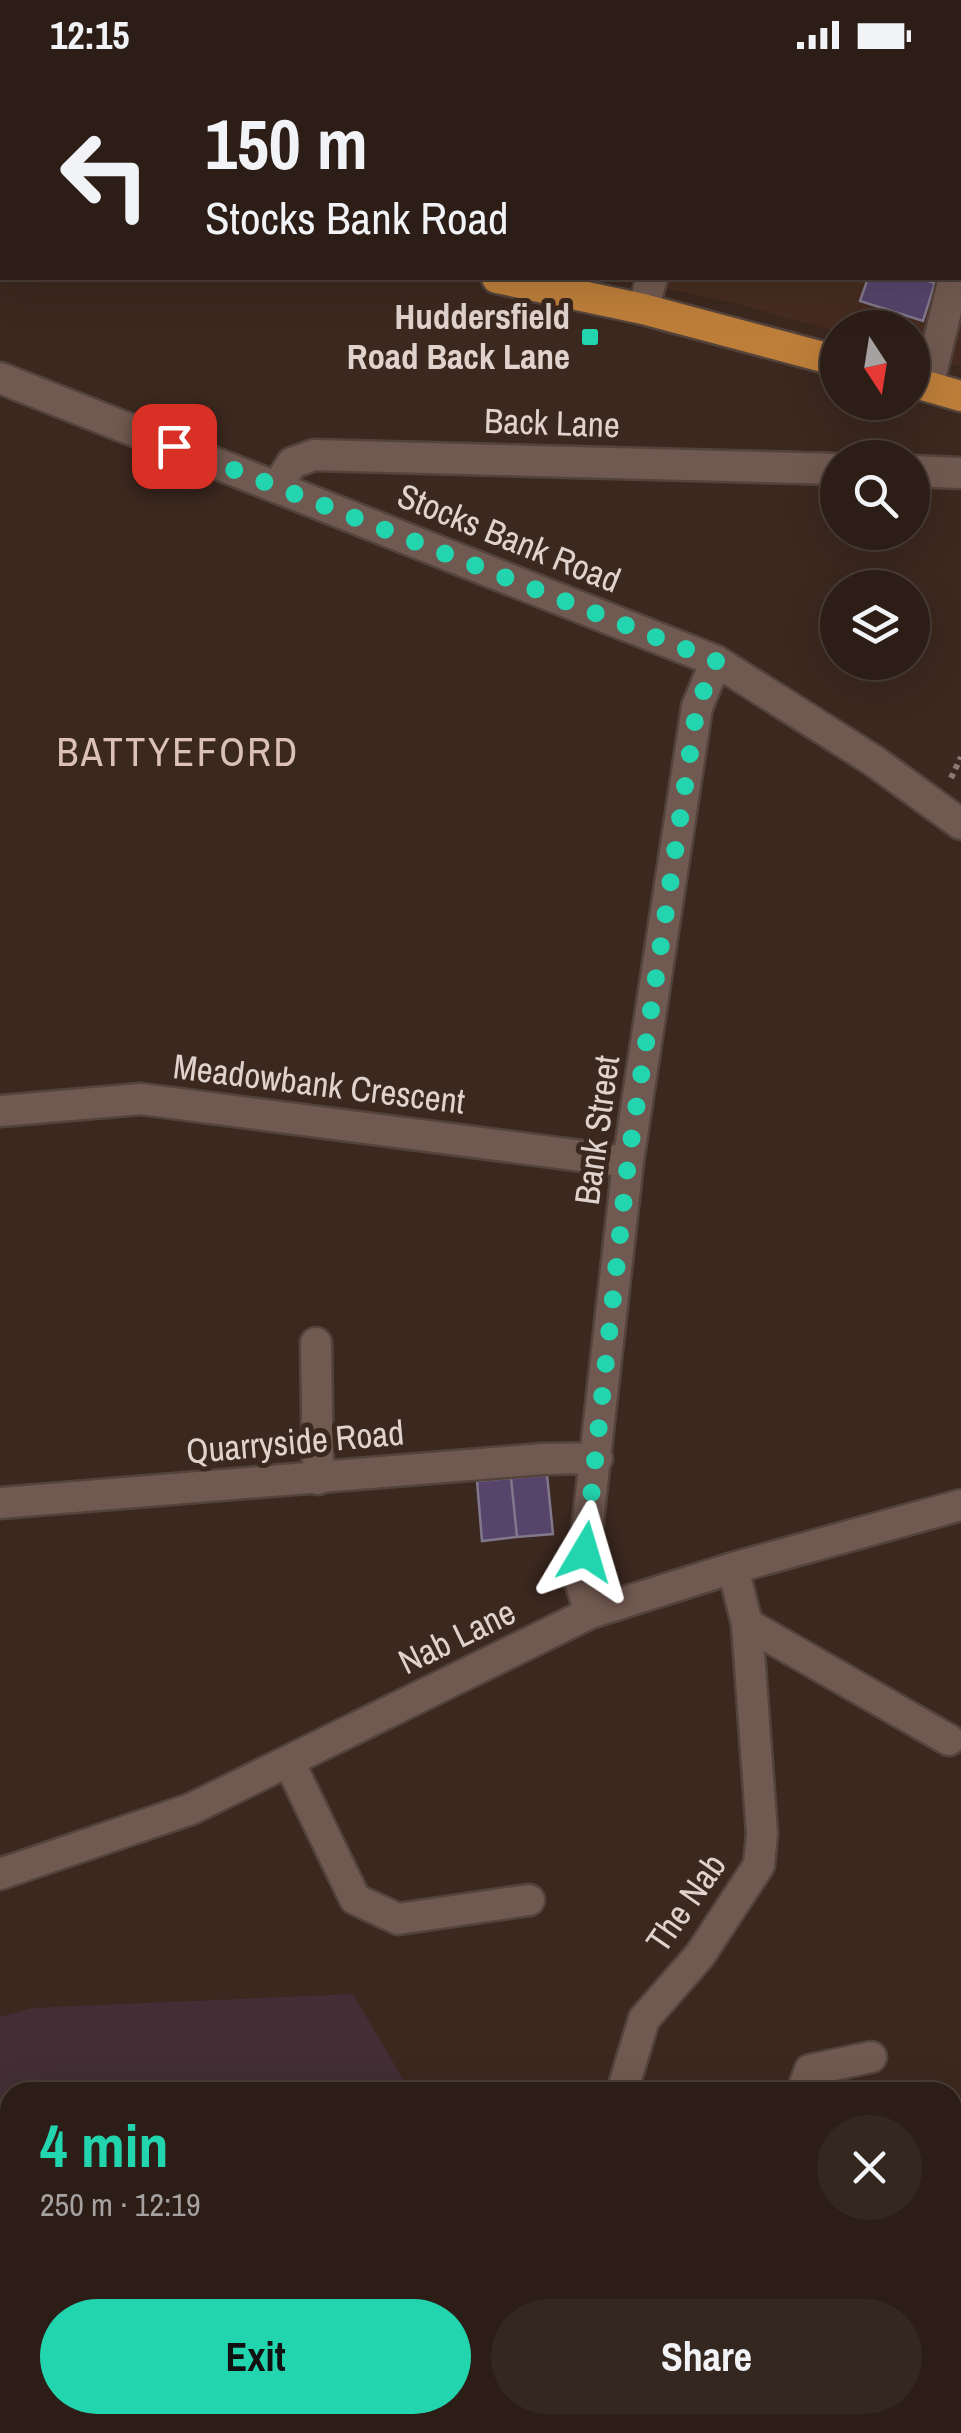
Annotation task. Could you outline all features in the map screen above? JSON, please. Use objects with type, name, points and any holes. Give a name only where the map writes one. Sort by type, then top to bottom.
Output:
[{"type":"highway","points":[[506,280],[644,309],[820,356]]},
{"type":"highway","points":[[930,387],[961,396]]},
{"type":"street","points":[[644,309],[651,280]]},
{"type":"street","points":[[930,353],[953,280]]},
{"type":"street","name":"Stocks Bank Road","points":[[0,378],[716,661],[874,761],[961,824]]},
{"type":"street","name":"Back Lane","points":[[278,486],[292,464],[314,455],[820,469]]},
{"type":"street","points":[[930,472],[961,473]]},
{"type":"street","name":"Bank Street","points":[[590,1613],[581,1584],[628,1162],[697,707],[716,661]]},
{"type":"street","name":"Meadowbank Crescent","points":[[0,1111],[141,1098],[628,1162]]},
{"type":"street","points":[[316,1342],[318,1479]]},
{"type":"street","name":"Quarryside Road","points":[[0,1503],[543,1459],[597,1458]]},
{"type":"street","name":"Nab Lane","points":[[0,1874],[190,1809],[590,1613],[733,1568],[961,1505]]},
{"type":"street","name":"The Nab","points":[[625,2082],[644,2019],[700,1955],[759,1864],[762,1834],[747,1624],[733,1568]]},
{"type":"street","points":[[747,1624],[949,1740]]},
{"type":"street","points":[[289,1762],[355,1899],[398,1920],[529,1900]]},
{"type":"street","points":[[806,2082],[810,2070],[870,2057]]},
{"type":"shaded area","points":[[627,280],[961,280],[961,367],[930,358],[930,310],[820,310],[820,327]]},
{"type":"shaded area","points":[[353,1994],[404,2082],[0,2082],[0,2017],[31,2008]]},
{"type":"building","points":[[867,280],[935,283],[926,310],[888,310],[860,301]]},
{"type":"building","points":[[547,1475],[553,1534],[517,1537],[511,1478]]},
{"type":"building","points":[[511,1478],[517,1537],[482,1541],[477,1481]]},
{"type":"place","name":"Huddersfield Road Back Lane","points":[[590,337]]},
{"type":"district","name":"BATTYEFORD","points":[[178,752]]},
{"type":"route","points":[[174,446],[716,661],[697,707],[628,1162],[585,1552]]}]
